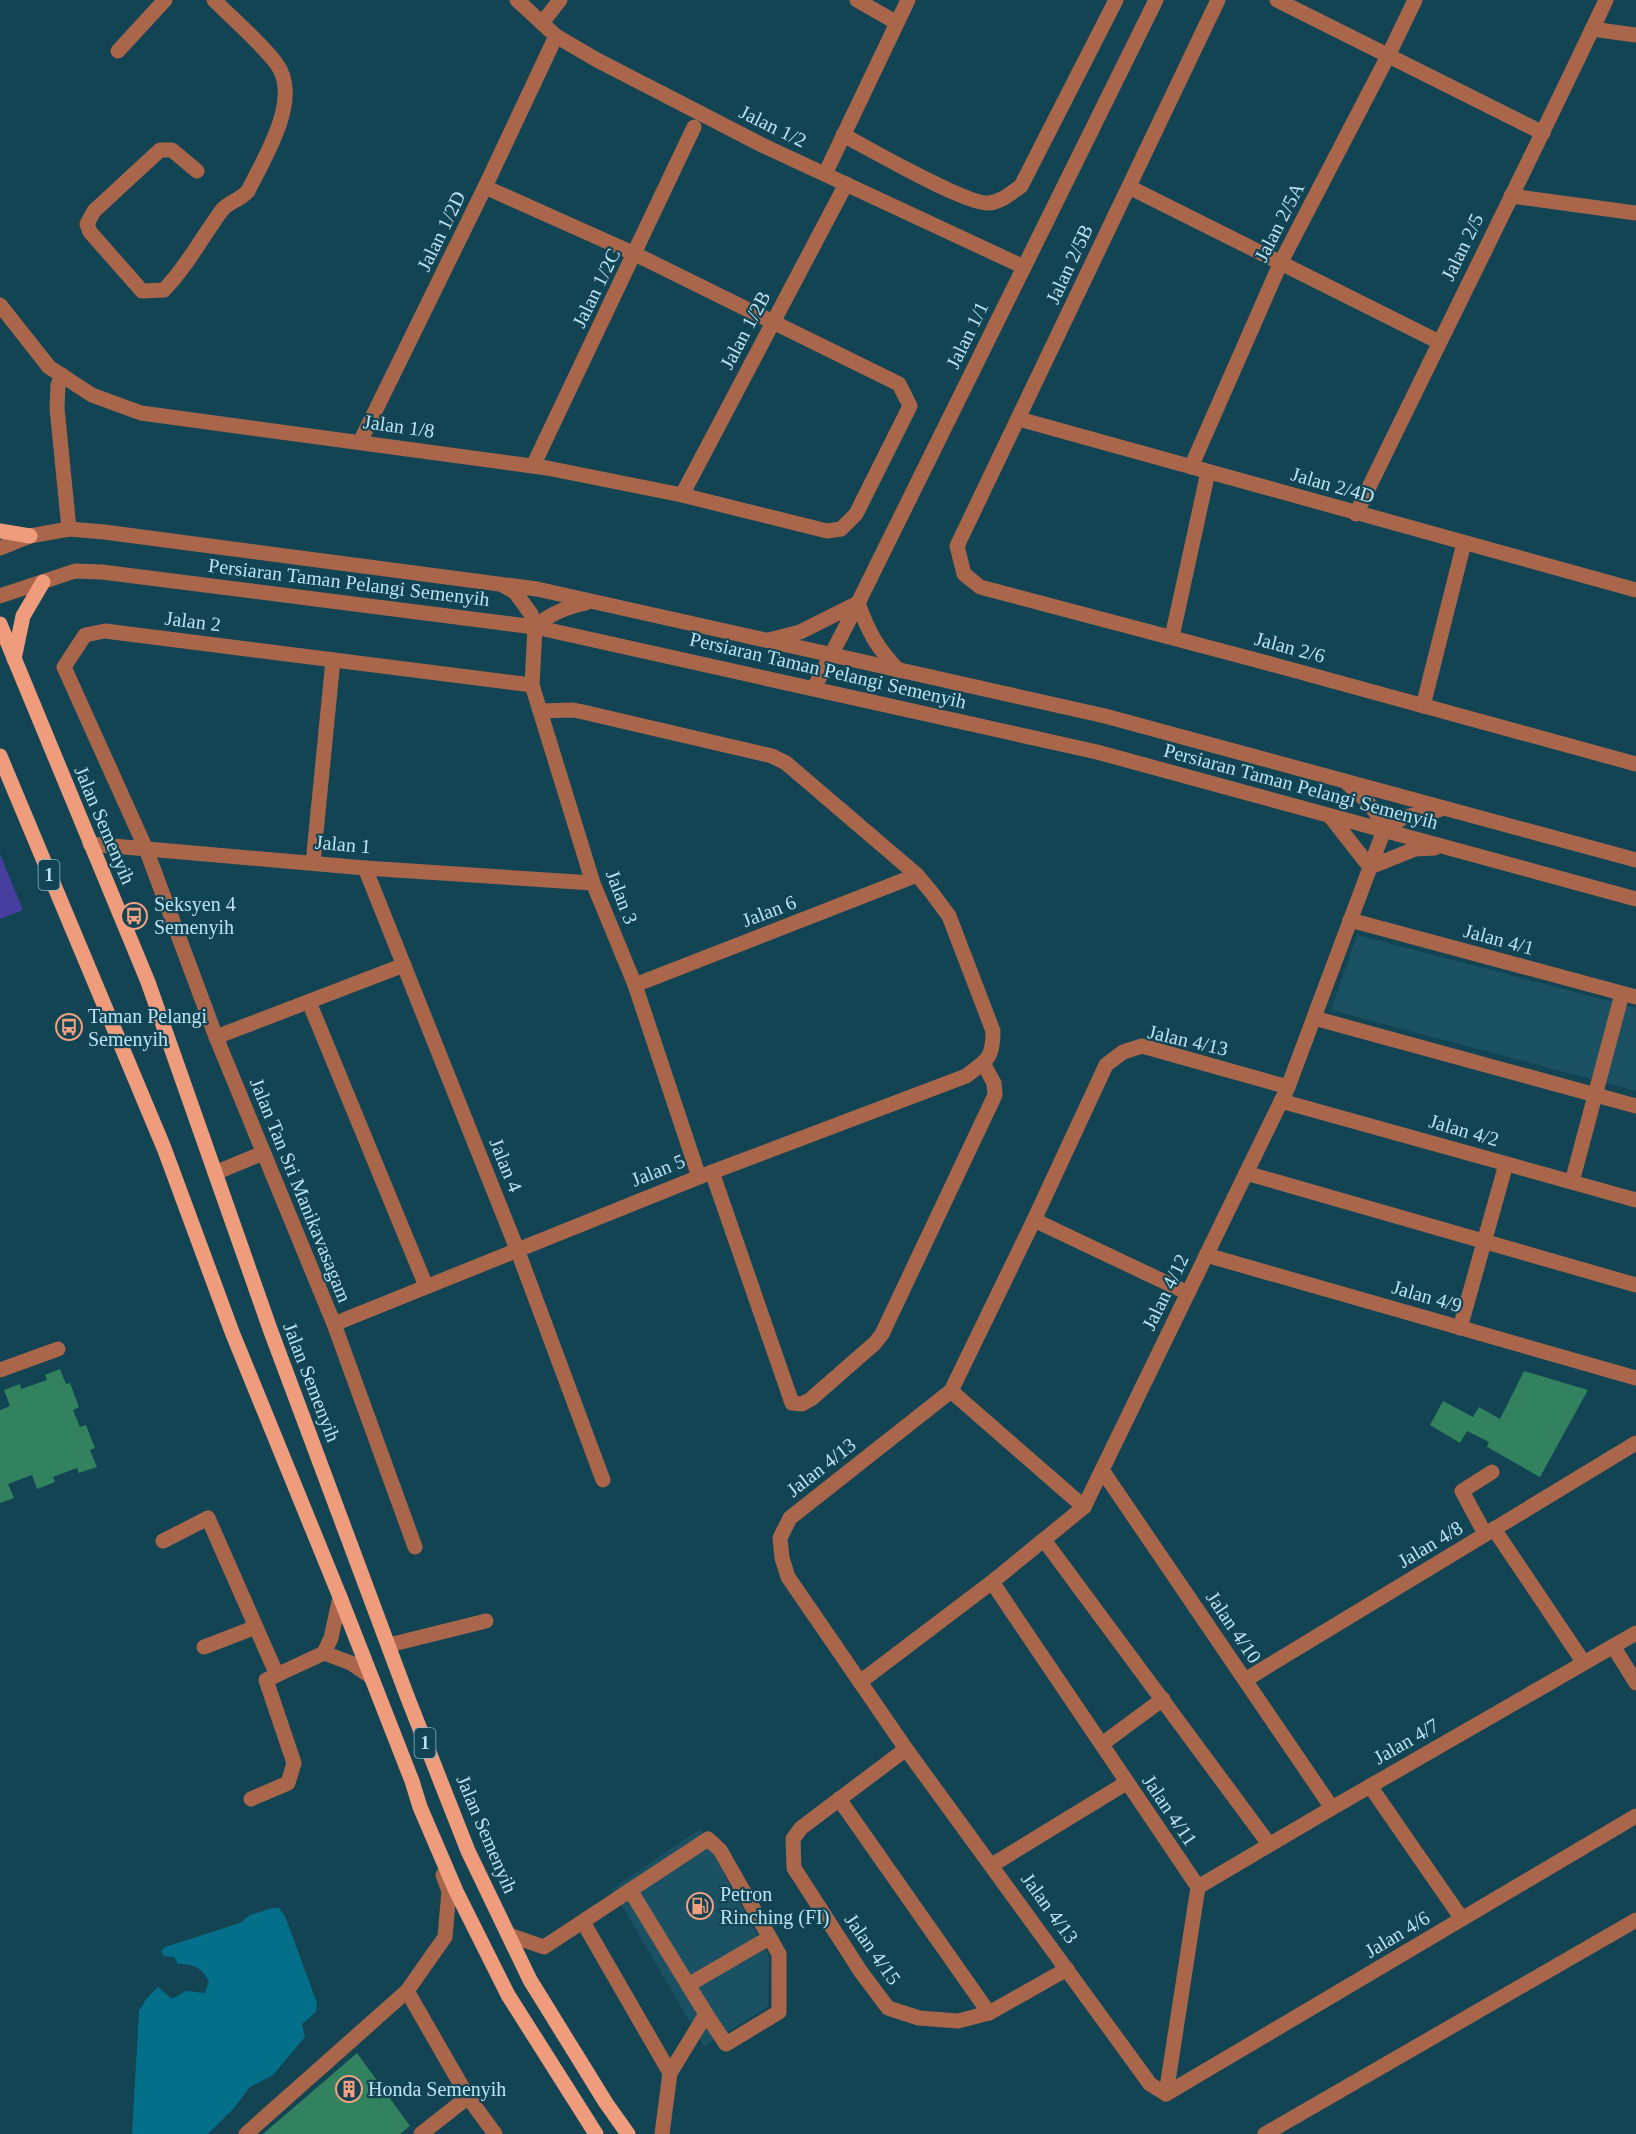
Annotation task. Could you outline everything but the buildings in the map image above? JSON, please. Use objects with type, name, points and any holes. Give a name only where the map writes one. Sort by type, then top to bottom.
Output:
[{"type":"main road","points":[[0,531],[30,536]]},
{"type":"main road","points":[[14,659],[23,616],[43,582]]},
{"type":"main road","name":"Jalan Semenyih","points":[[0,624],[148,982],[270,1329],[407,1696],[468,1851],[530,1980],[606,2103],[628,2134]]},
{"type":"main road","name":"1","points":[[0,756],[164,1148],[232,1332],[340,1597],[420,1807],[456,1891],[508,1995],[596,2134]]},
{"type":"street","points":[[118,51],[165,0]]},
{"type":"street","points":[[196,171],[172,150],[160,150],[94,211],[87,224],[90,232],[142,291],[164,290],[182,272],[224,207],[242,199],[248,191],[281,122],[287,90],[277,65],[214,0]]},
{"type":"street","name":"Jalan 1/2","points":[[517,0],[556,36],[626,75],[762,145],[1024,267]]},
{"type":"street","points":[[542,23],[560,0]]},
{"type":"street","points":[[857,0],[897,24]]},
{"type":"street","points":[[825,174],[908,0]]},
{"type":"street","points":[[843,135],[965,198],[988,203],[1004,198],[1021,186],[1116,0]]},
{"type":"street","name":"Jalan 1/1","points":[[814,688],[1156,0]]},
{"type":"street","name":"Jalan 2/5B","points":[[957,546],[1218,0]]},
{"type":"street","points":[[1277,0],[1543,134]]},
{"type":"street","name":"Jalan 2/5A","points":[[1191,467],[1281,262],[1415,0]]},
{"type":"street","name":"Jalan 2/5","points":[[1356,514],[1543,134],[1606,0]]},
{"type":"street","points":[[1592,29],[1636,35]]},
{"type":"street","name":"Jalan 1/2D","points":[[360,442],[556,36]]},
{"type":"street","name":"Jalan 1/2C","points":[[533,465],[694,127]]},
{"type":"street","name":"Jalan 1/2B","points":[[682,495],[846,184]]},
{"type":"street","points":[[485,187],[635,254],[773,322]]},
{"type":"street","points":[[1129,187],[1439,342]]},
{"type":"street","points":[[1511,196],[1636,213]]},
{"type":"street","name":"Jalan 1/8","points":[[0,305],[50,367],[92,395],[141,413],[533,465],[682,495],[827,531],[842,529],[856,514],[910,406],[898,384],[773,322]]},
{"type":"street","points":[[62,375],[58,385],[57,408],[69,529]]},
{"type":"street","name":"Jalan 2/4D","points":[[1019,419],[1636,590]]},
{"type":"street","points":[[1172,637],[1208,472]]},
{"type":"street","name":"Persiaran Taman Pelangi Semenyih","points":[[0,548],[30,536],[69,529],[537,590],[1105,716],[1636,860]]},
{"type":"street","points":[[1423,706],[1464,543]]},
{"type":"street","name":"Jalan 2/6","points":[[957,546],[964,574],[980,587],[1636,764]]},
{"type":"street","name":"Persiaran Taman Pelangi Semenyih","points":[[0,596],[75,571],[102,572],[535,627],[1096,752],[1636,899]]},
{"type":"street","points":[[500,584],[515,592],[531,614],[535,627],[544,618],[567,607],[592,602]]},
{"type":"street","points":[[766,641],[800,632],[858,603],[867,628],[881,652],[899,671]]},
{"type":"street","name":"Jalan 3","points":[[535,627],[532,685],[593,883],[635,986],[792,1403],[802,1404],[811,1399],[875,1343],[882,1334],[995,1095],[994,1083],[983,1063]]},
{"type":"street","name":"Jalan 2","points":[[146,849],[64,667],[85,635],[105,631],[532,685]]},
{"type":"street","points":[[313,863],[333,660]]},
{"type":"street","points":[[540,711],[582,712],[685,735],[780,760],[917,875]]},
{"type":"street","points":[[1346,782],[1369,803],[1380,818],[1384,830],[1404,816],[1431,810],[1449,810]]},
{"type":"street","points":[[1329,816],[1370,867],[1415,849],[1447,848]]},
{"type":"street","name":"Jalan 4/12","points":[[860,1682],[992,1582],[1084,1507],[1284,1094],[1384,830]]},
{"type":"street","name":"Jalan 1","points":[[90,844],[593,883]]},
{"type":"street","name":"Jalan Tan Sri Manikavasagam","points":[[146,849],[216,1037],[333,1324],[415,1547]]},
{"type":"street","name":"Jalan 4","points":[[365,867],[518,1249],[603,1480]]},
{"type":"street","name":"Jalan 6","points":[[635,986],[917,875]]},
{"type":"street","name":"Jalan 5","points":[[333,1324],[706,1174],[966,1076],[983,1063],[993,1050],[993,1031],[949,916],[917,875]]},
{"type":"street","name":"Jalan 4/1","points":[[1350,920],[1629,996]]},
{"type":"street","points":[[216,1037],[404,965]]},
{"type":"street","points":[[1572,1182],[1596,1095],[1629,996]]},
{"type":"street","points":[[309,1002],[426,1286]]},
{"type":"street","points":[[1314,1018],[1636,1107]]},
{"type":"street","name":"Jalan 4/13","points":[[1173,2091],[1150,2084],[906,1749],[788,1577],[782,1558],[780,1538],[790,1518],[951,1391],[1106,1065],[1124,1052],[1142,1046],[1284,1094]]},
{"type":"street","name":"Jalan 4/2","points":[[1284,1094],[1506,1164],[1636,1200]]},
{"type":"street","points":[[215,1173],[263,1153]]},
{"type":"street","points":[[1460,1328],[1506,1164]]},
{"type":"street","points":[[1246,1173],[1636,1285]]},
{"type":"street","points":[[1034,1220],[1188,1293]]},
{"type":"street","name":"Jalan 4/9","points":[[1206,1255],[1636,1378]]},
{"type":"street","points":[[0,1370],[58,1349]]},
{"type":"street","points":[[951,1391],[1084,1507]]},
{"type":"street","name":"Jalan 4/8","points":[[1245,1680],[1636,1443]]},
{"type":"street","name":"Jalan 4/10","points":[[1102,1470],[1332,1808]]},
{"type":"street","points":[[1492,1472],[1462,1491],[1584,1663]]},
{"type":"street","points":[[163,1541],[208,1518],[277,1675]]},
{"type":"street","points":[[1044,1540],[1269,1844]]},
{"type":"street","name":"Jalan 4/11","points":[[992,1582],[1198,1887]]},
{"type":"street","points":[[251,1799],[288,1783],[294,1763],[266,1680],[324,1653],[332,1638],[340,1597]]},
{"type":"street","points":[[389,1645],[486,1621]]},
{"type":"street","points":[[204,1647],[256,1627]]},
{"type":"street","name":"Jalan 4/7","points":[[1198,1887],[1636,1633]]},
{"type":"street","points":[[1613,1646],[1636,1683]]},
{"type":"street","points":[[324,1653],[351,1663],[370,1676]]},
{"type":"street","points":[[1102,1744],[1163,1699]]},
{"type":"street","name":"Jalan 4/15","points":[[906,1749],[801,1828],[793,1839],[794,1868],[861,1972],[888,2008],[919,2018],[958,2021],[989,2013],[1067,1969]]},
{"type":"street","points":[[992,1865],[1126,1783]]},
{"type":"street","points":[[1370,1786],[1462,1919]]},
{"type":"street","points":[[839,1798],[989,2013]]},
{"type":"street","points":[[246,2134],[407,1991],[445,1937],[449,1891],[420,1807]]},
{"type":"street","name":"Jalan 4/6","points":[[1173,2091],[1636,1816]]},
{"type":"street","points":[[509,1935],[544,1947],[583,1922],[630,1890],[708,1839],[720,1850],[779,1954],[779,2012],[726,2044],[705,2014],[630,1890]]},
{"type":"street","points":[[1173,2091],[1198,1887]]},
{"type":"street","points":[[1265,2134],[1636,1920]]},
{"type":"street","points":[[583,1922],[670,2073]]},
{"type":"street","points":[[688,1985],[769,1938]]},
{"type":"street","points":[[407,1991],[468,2097],[493,2133]]},
{"type":"street","points":[[662,2134],[670,2073],[705,2014]]},
{"type":"street","points":[[421,2134],[468,2097]]},
{"type":"shaded area","points":[[0,854],[23,910],[0,919]]},
{"type":"shaded area","points":[[1357,935],[1636,1008],[1636,1091],[1331,1010]]},
{"type":"shaded area","points":[[700,1829],[769,1957],[768,2007],[704,2046],[612,1889]]},
{"type":"shaded area","points":[[279,1908],[285,1916],[317,2003],[316,2012],[302,2024],[305,2037],[273,2075],[250,2087],[234,2108],[208,2134],[132,2134],[139,2011],[158,1987],[172,1999],[186,1991],[205,1993],[209,1981],[196,1967],[178,1964],[174,1957],[164,1956],[161,1951],[165,1947],[240,1923],[250,1915]]},
{"type":"place","name":"Seksyen 4 Semenyih","points":[[134,916]]},
{"type":"place","name":"Taman Pelangi Semenyih","points":[[69,1027]]},
{"type":"place","name":"Petron Rinching (FI)","points":[[700,1906]]},
{"type":"place","name":"Honda Semenyih","points":[[349,2089]]}]
